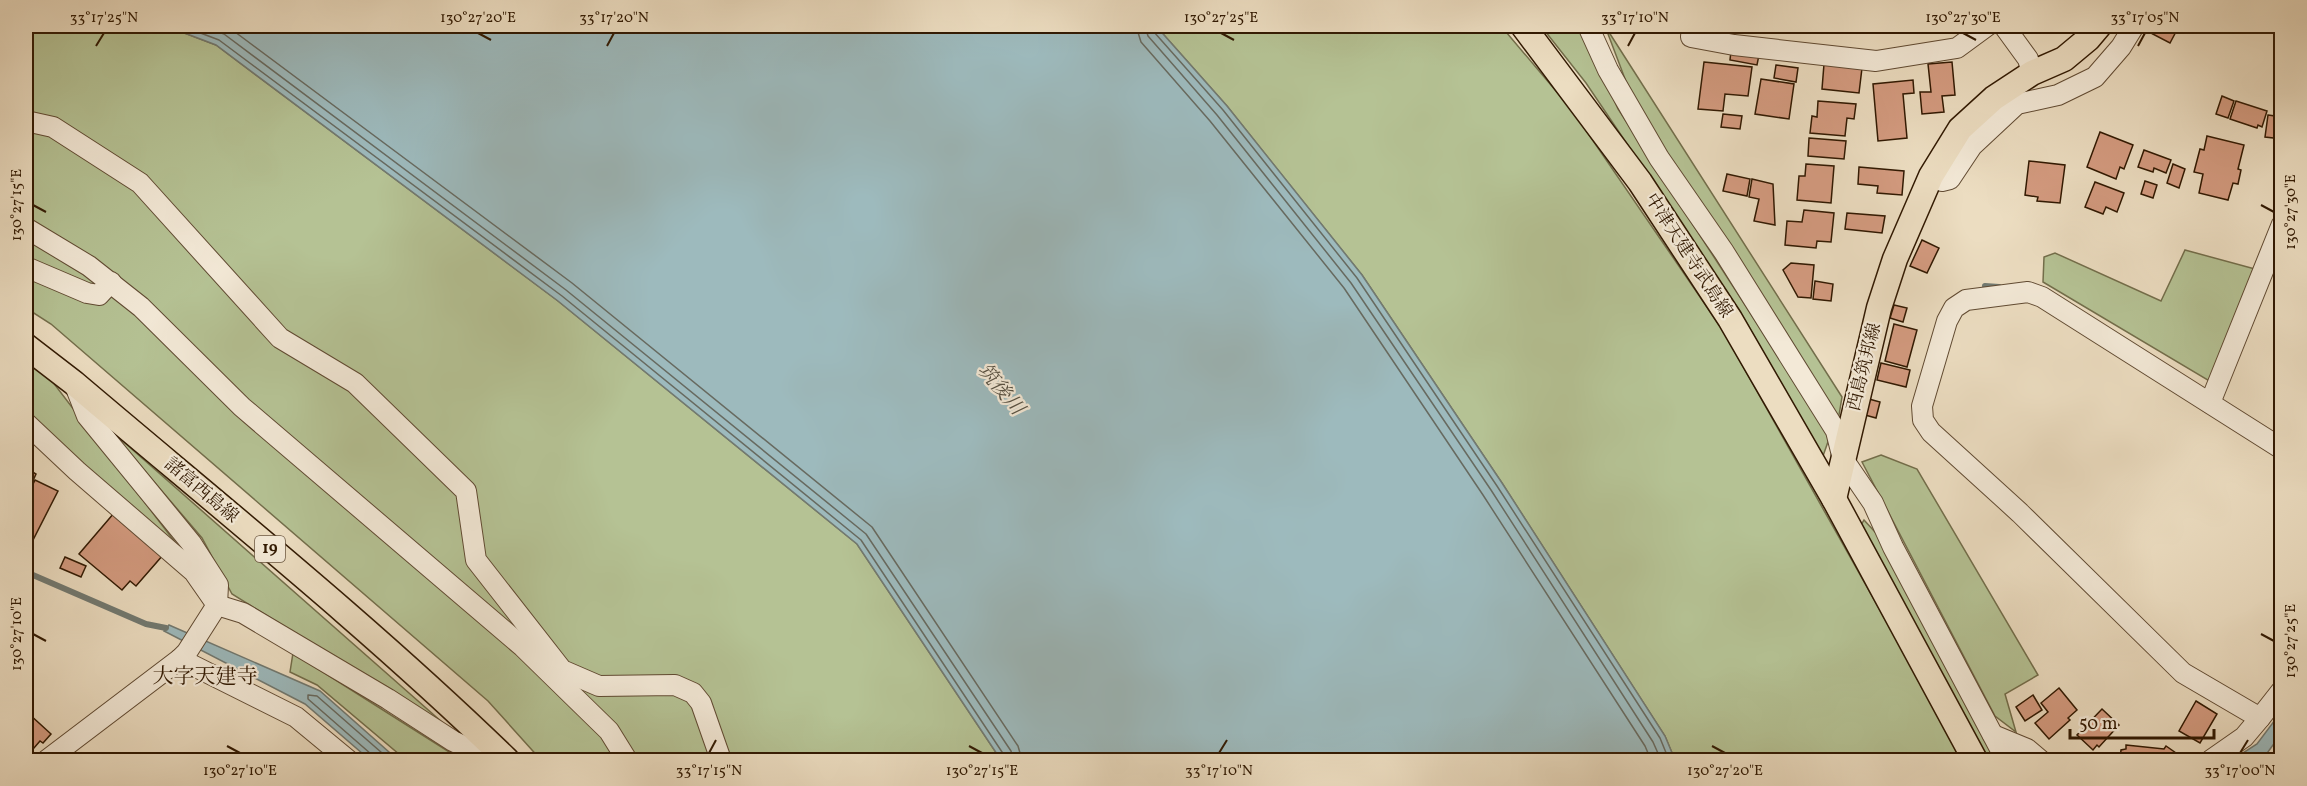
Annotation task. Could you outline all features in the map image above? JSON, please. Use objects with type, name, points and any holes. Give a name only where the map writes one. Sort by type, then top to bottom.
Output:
[{"type":"main road","name":"中津天建寺武島線","points":[[1523,26],[1640,182],[1724,309],[1834,499]]},
{"type":"main road","name":"西島筑邦線","points":[[1834,499],[1879,308],[1895,259],[1931,176],[1960,129],[1994,98],[2032,73],[2064,58],[2088,39],[2099,26]]},
{"type":"main road","name":"諸富西島線","points":[[26,346],[74,383],[379,642],[446,701],[507,760]]},
{"type":"main road","points":[[1834,499],[1975,760]]},
{"type":"street","points":[[1588,26],[1608,70],[1659,158],[1724,252],[1836,431],[1843,459],[1873,503],[1893,547],[2006,760]]},
{"type":"street","points":[[1692,26],[1691,37],[1734,45],[1876,61],[1957,48],[1987,26]]},
{"type":"street","points":[[2004,26],[2028,59],[2032,73]]},
{"type":"street","points":[[1931,176],[1942,181],[1950,178],[1972,146],[2017,104],[2058,94],[2095,77],[2121,47],[2134,26]]},
{"type":"street","points":[[26,121],[53,127],[140,183],[280,338],[355,383],[466,491],[476,560],[562,670],[599,686],[675,685],[693,693],[701,703],[721,760]]},
{"type":"street","points":[[2210,403],[2282,224]]},
{"type":"street","points":[[26,228],[89,266],[141,307],[242,407],[523,647],[609,731],[627,760]]},
{"type":"street","points":[[26,267],[87,293],[99,295],[111,282]]},
{"type":"street","points":[[2260,718],[2183,673],[2020,513],[1931,432],[1923,420],[1922,406],[1947,321],[1954,308],[1966,300],[2028,292],[2042,297],[2282,450]]},
{"type":"street","points":[[47,760],[183,656],[217,605],[218,585],[191,543],[87,416],[74,383]]},
{"type":"street","points":[[26,423],[77,471],[194,572],[217,605],[243,613],[388,699],[453,741],[492,760]]},
{"type":"street","points":[[183,656],[296,717],[348,760]]},
{"type":"street","points":[[2211,760],[2244,737],[2282,690]]},
{"type":"street","points":[[1993,735],[2027,749],[2040,760]]},
{"type":"green space","points":[[26,26],[166,26],[216,45],[558,301],[857,544],[1001,760],[541,760],[488,701],[51,324],[26,308]]},
{"type":"green space","points":[[1156,26],[1501,26],[1572,110],[1722,329],[1962,760],[1675,760],[1665,736],[1502,483],[1362,275],[1227,106]]},
{"type":"green space","points":[[1541,26],[1582,26],[1618,109],[1830,436],[1823,456],[1739,310],[1586,83]]},
{"type":"green space","points":[[1605,26],[1842,397],[1838,421],[1633,100]]},
{"type":"green space","points":[[2185,250],[2255,269],[2211,382],[2043,282],[2044,257],[2055,253],[2161,301]]},
{"type":"green space","points":[[26,361],[52,381],[191,563],[26,411]]},
{"type":"green space","points":[[109,429],[451,730],[232,594],[202,538]]},
{"type":"green space","points":[[1881,455],[1917,469],[2038,675],[2005,694],[2016,732],[1995,716],[1862,462]]},
{"type":"green space","points":[[1864,520],[1886,544],[2001,760],[1986,760],[1860,527]]},
{"type":"green space","points":[[293,653],[462,760],[406,760],[317,685],[290,672]]},
{"type":"water","name":"筑後川","points":[[166,26],[1156,26],[1227,106],[1362,275],[1502,483],[1665,736],[1675,760],[1001,760],[857,544],[558,301],[216,45]]},
{"type":"water","points":[[169,625],[320,691],[398,760],[370,760],[305,704],[164,631]]},
{"type":"water","points":[[2281,712],[2281,734],[2265,756],[2268,760],[2232,760],[2257,744]]},
{"type":"building","points":[[2148,26],[2179,26],[2170,43],[2145,30]]},
{"type":"building","points":[[1731,51],[1759,55],[1757,65],[1730,60]]},
{"type":"building","points":[[1704,62],[1752,67],[1748,96],[1725,94],[1723,111],[1698,109]]},
{"type":"building","points":[[1952,62],[1955,95],[1942,96],[1944,112],[1922,114],[1920,92],[1931,92],[1928,64]]},
{"type":"building","points":[[1824,64],[1862,68],[1859,93],[1822,89]]},
{"type":"building","points":[[1776,65],[1798,68],[1796,82],[1774,78]]},
{"type":"building","points":[[1761,79],[1794,84],[1789,119],[1755,114]]},
{"type":"building","points":[[1913,80],[1914,93],[1903,94],[1907,138],[1878,141],[1873,84]]},
{"type":"building","points":[[2222,96],[2234,101],[2228,118],[2216,114]]},
{"type":"building","points":[[1818,101],[1856,104],[1854,119],[1847,118],[1845,136],[1810,133],[1812,116],[1817,117]]},
{"type":"building","points":[[2236,101],[2267,111],[2262,127],[2258,125],[2257,128],[2230,119]]},
{"type":"building","points":[[1723,114],[1742,116],[1740,129],[1721,127]]},
{"type":"building","points":[[2268,115],[2282,117],[2282,139],[2265,137]]},
{"type":"building","points":[[2100,132],[2133,145],[2124,169],[2120,167],[2116,179],[2087,167]]},
{"type":"building","points":[[2207,136],[2244,145],[2238,169],[2241,170],[2238,184],[2233,183],[2228,200],[2199,193],[2203,174],[2194,172],[2200,149],[2204,150]]},
{"type":"building","points":[[1809,138],[1846,141],[1844,159],[1808,156]]},
{"type":"building","points":[[2144,150],[2171,160],[2166,173],[2154,168],[2153,172],[2138,167]]},
{"type":"building","points":[[2029,161],[2065,165],[2060,203],[2037,201],[2038,197],[2025,195]]},
{"type":"building","points":[[1806,164],[1834,166],[1831,203],[1797,200],[1799,176],[1805,176]]},
{"type":"building","points":[[2173,164],[2185,169],[2179,188],[2167,183]]},
{"type":"building","points":[[1859,167],[1904,171],[1902,195],[1877,193],[1878,186],[1858,184]]},
{"type":"building","points":[[1727,174],[1750,179],[1747,196],[1723,191]]},
{"type":"building","points":[[1752,179],[1773,184],[1775,225],[1754,221],[1759,199],[1749,197]]},
{"type":"building","points":[[2145,181],[2157,185],[2153,198],[2141,194]]},
{"type":"building","points":[[2095,182],[2124,193],[2117,212],[2106,207],[2103,214],[2085,207]]},
{"type":"building","points":[[1804,210],[1834,213],[1831,242],[1817,241],[1816,248],[1785,245],[1787,221],[1802,222]]},
{"type":"building","points":[[1847,213],[1885,216],[1882,233],[1845,229]]},
{"type":"building","points":[[1922,240],[1939,248],[1927,273],[1910,266]]},
{"type":"building","points":[[1791,263],[1814,265],[1811,298],[1798,297],[1783,270]]},
{"type":"building","points":[[1815,281],[1833,284],[1831,301],[1813,299]]},
{"type":"building","points":[[1894,305],[1907,308],[1903,322],[1890,318]]},
{"type":"building","points":[[1894,324],[1917,330],[1907,367],[1885,361]]},
{"type":"building","points":[[1881,363],[1910,370],[1906,387],[1877,380]]},
{"type":"building","points":[[1869,399],[1880,402],[1876,418],[1865,415]]},
{"type":"building","points":[[26,468],[36,474],[31,485],[26,482]]},
{"type":"building","points":[[35,480],[58,491],[32,542],[26,539],[26,499]]},
{"type":"building","points":[[114,513],[163,555],[136,586],[130,581],[122,590],[79,554]]},
{"type":"building","points":[[65,557],[86,566],[81,577],[60,568]]},
{"type":"building","points":[[2059,688],[2077,710],[2068,718],[2070,720],[2049,739],[2035,723],[2048,712],[2041,703]]},
{"type":"building","points":[[2033,695],[2042,710],[2025,721],[2016,707]]},
{"type":"building","points":[[2196,701],[2217,714],[2200,743],[2179,731]]},
{"type":"building","points":[[2102,709],[2119,725],[2099,747],[2097,745],[2093,750],[2077,735]]},
{"type":"building","points":[[28,713],[51,734],[43,743],[40,741],[34,748],[26,740],[26,715]]},
{"type":"building","points":[[2126,745],[2164,749],[2166,746],[2186,760],[2120,760],[2121,750],[2126,749]]},
{"type":"waterway","points":[[1985,286],[1999,287]]},
{"type":"waterway","points":[[26,572],[146,624],[166,628]]},
{"type":"district","name":"大字天建寺","points":[[205,677]]}]
